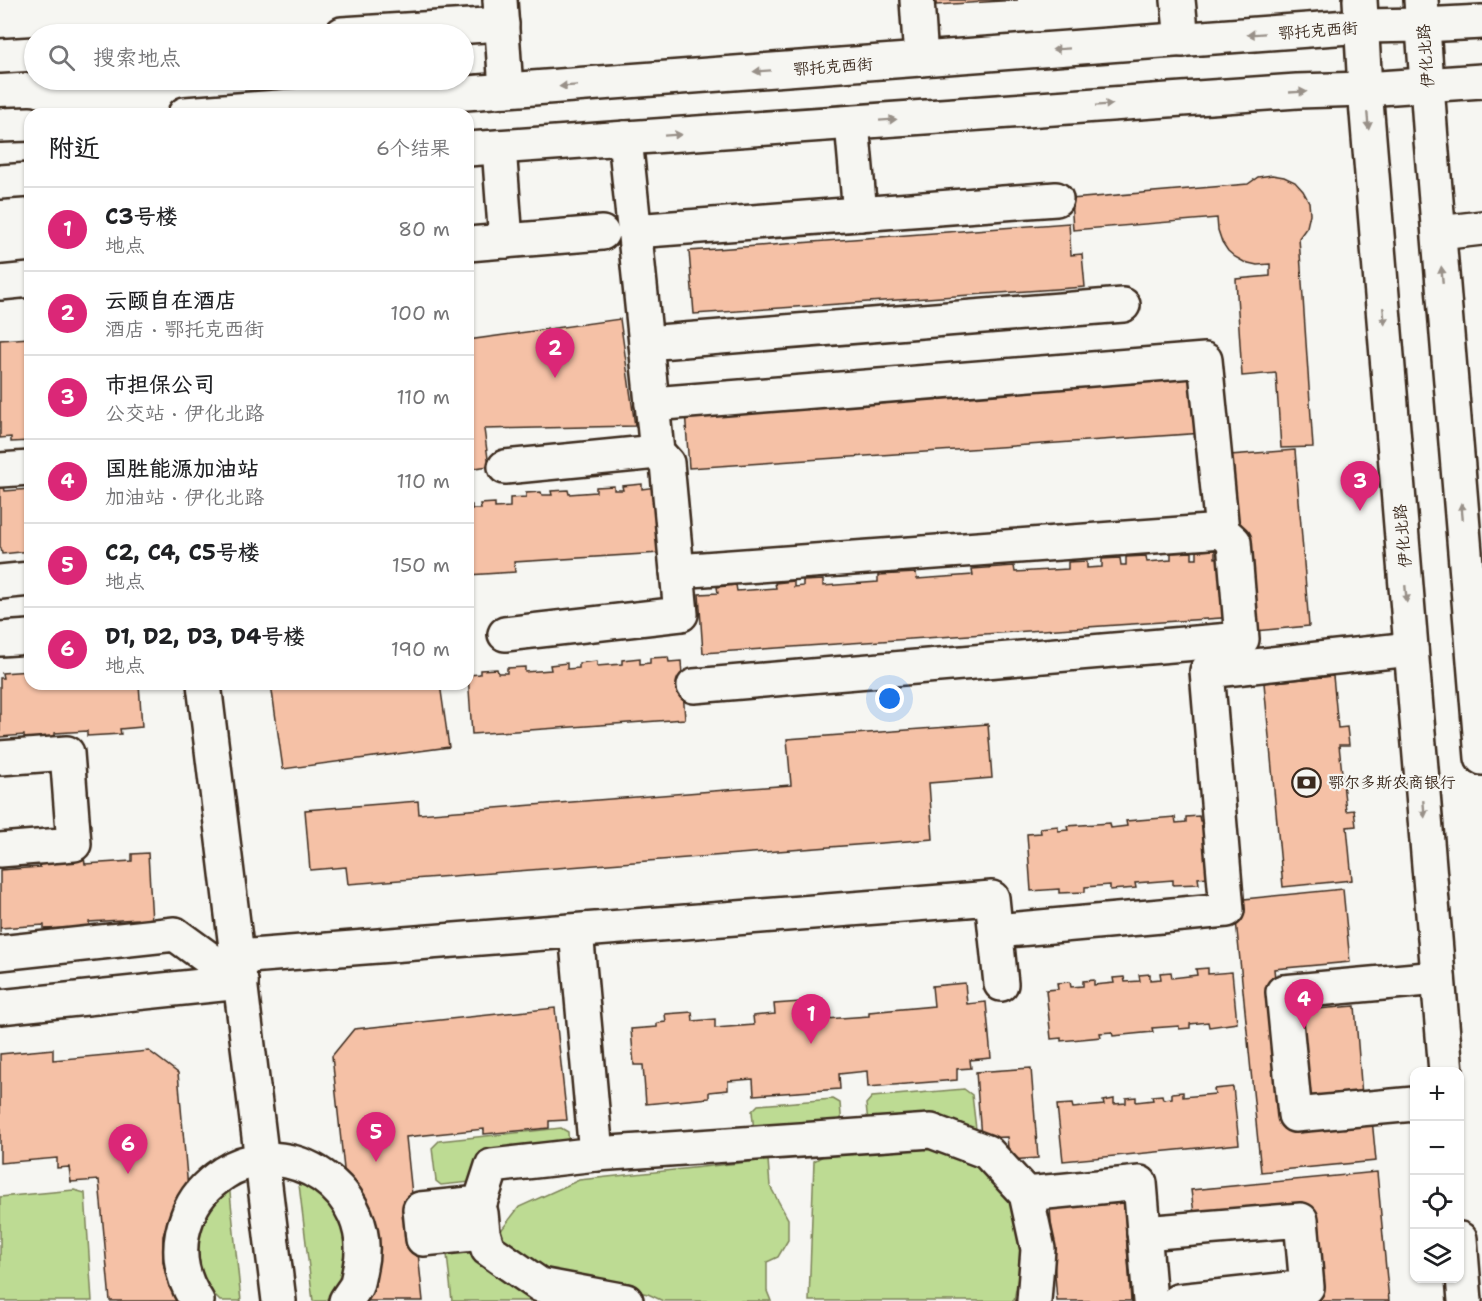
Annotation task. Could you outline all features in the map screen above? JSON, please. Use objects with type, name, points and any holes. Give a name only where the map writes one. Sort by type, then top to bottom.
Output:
[{"type":"main road","points":[[917,0],[921,59]]},
{"type":"main road","points":[[1178,0],[1182,40]]},
{"type":"main road","points":[[414,24],[501,12],[506,90]]},
{"type":"main road","name":"鄂托克西街","points":[[264,108],[1182,40],[1361,13],[1422,13],[1482,22]]},
{"type":"main road","name":"伊化北路","points":[[1361,13],[1365,89],[1446,1067]]},
{"type":"main road","name":"伊化北路","points":[[1422,13],[1482,758]]},
{"type":"main road","points":[[0,56],[24,55]]},
{"type":"main road","points":[[506,241],[483,148],[1286,92],[1482,81]]},
{"type":"main road","points":[[852,123],[860,214]]},
{"type":"main road","points":[[0,126],[24,124]]},
{"type":"main road","points":[[505,634],[681,614],[667,463],[657,452],[625,138]]},
{"type":"main road","points":[[0,182],[24,180]]},
{"type":"main road","points":[[634,231],[1056,199]]},
{"type":"main road","points":[[1439,233],[1482,228]]},
{"type":"main road","points":[[474,244],[602,233]]},
{"type":"main road","points":[[0,283],[24,281]]},
{"type":"main road","points":[[646,343],[1123,305]]},
{"type":"main road","points":[[652,404],[1205,360],[1222,531],[1234,542],[1242,639],[694,686]]},
{"type":"main road","points":[[505,467],[657,452]]},
{"type":"main road","points":[[0,470],[24,468]]},
{"type":"main road","points":[[677,571],[1222,531]]},
{"type":"main road","points":[[0,582],[24,580]]},
{"type":"main road","points":[[0,639],[24,637]]},
{"type":"main road","points":[[996,931],[1227,910],[1207,671],[1411,649]]},
{"type":"main road","points":[[205,690],[279,1301]]},
{"type":"main road","points":[[0,758],[67,753],[74,844],[0,850]]},
{"type":"main road","points":[[0,1008],[239,970],[576,931],[992,898],[1001,984]]},
{"type":"main road","points":[[576,931],[596,1154]]},
{"type":"main road","points":[[0,953],[175,934],[239,970]]},
{"type":"main road","points":[[1410,1104],[1294,1115],[1283,992],[1438,978]]},
{"type":"main road","points":[[626,1301],[540,1285],[488,1249],[482,1218],[492,1166],[596,1154],[931,1131],[987,1152],[1026,1194],[1038,1249],[1034,1301]]},
{"type":"main road","points":[[197,1301],[189,1288],[181,1261],[182,1232],[192,1205],[210,1183],[234,1167],[261,1159],[293,1161],[322,1174],[345,1195],[359,1223],[363,1255],[356,1285],[346,1301]]},
{"type":"main road","points":[[1026,1194],[1140,1183],[1150,1301]]},
{"type":"main road","points":[[1144,1233],[1301,1220],[1307,1287],[1178,1301]]},
{"type":"main road","points":[[1464,1283],[1465,1301]]},
{"type":"green space","points":[[964,1089],[972,1095],[976,1129],[972,1136],[868,1122],[866,1104],[872,1097]]},
{"type":"green space","points":[[833,1099],[840,1103],[842,1127],[754,1132],[752,1111],[758,1105]]},
{"type":"green space","points":[[561,1128],[568,1132],[569,1152],[481,1181],[441,1185],[436,1181],[432,1148],[439,1141]]},
{"type":"green space","points":[[926,1138],[992,1172],[1026,1231],[1014,1301],[809,1301],[814,1161],[837,1148]]},
{"type":"green space","points":[[768,1160],[770,1186],[788,1219],[788,1240],[778,1257],[767,1262],[767,1291],[771,1301],[663,1301],[648,1294],[540,1271],[496,1237],[519,1207],[579,1180]]},
{"type":"green space","points":[[298,1176],[333,1200],[349,1239],[342,1280],[325,1301],[313,1301]]},
{"type":"green space","points":[[229,1183],[241,1301],[220,1301],[209,1290],[199,1273],[194,1252],[201,1213]]},
{"type":"green space","points":[[74,1190],[85,1193],[92,1301],[0,1301],[0,1197]]},
{"type":"green space","points":[[478,1241],[573,1301],[452,1301],[446,1245]]},
{"type":"building","points":[[936,0],[1018,0],[936,5]]},
{"type":"building","points":[[1272,175],[1295,182],[1309,202],[1310,214],[1307,227],[1299,238],[1313,447],[1281,448],[1276,373],[1242,376],[1236,279],[1270,276],[1270,264],[1257,265],[1244,262],[1228,251],[1218,230],[1217,218],[1073,230],[1071,199],[1248,184],[1258,177]]},
{"type":"building","points":[[1069,223],[1071,255],[1082,254],[1085,287],[694,314],[689,251]]},
{"type":"building","points":[[620,319],[635,426],[484,429],[489,466],[474,468],[474,339]]},
{"type":"building","points":[[24,338],[24,441],[11,442],[11,437],[0,438],[0,340]]},
{"type":"building","points":[[1199,369],[1204,433],[689,468],[685,410]]},
{"type":"building","points":[[1295,450],[1309,626],[1244,632],[1230,455]]},
{"type":"building","points":[[642,484],[642,489],[656,487],[660,553],[514,562],[515,572],[474,575],[474,509],[481,509],[480,504],[495,503],[495,508],[510,507],[510,498],[526,497],[526,493],[541,492],[542,495],[552,495],[551,491],[568,490],[569,494],[596,492],[596,487],[614,486],[614,490],[623,490],[622,486]]},
{"type":"building","points":[[0,487],[4,487],[5,491],[24,489],[24,552],[2,554],[0,548]]},
{"type":"building","points":[[1215,550],[1215,558],[1232,556],[1236,617],[703,653],[699,594],[718,593],[717,587],[736,585],[737,591],[776,588],[775,583],[794,581],[794,587],[803,586],[803,581],[823,580],[823,586],[878,582],[878,575],[916,573],[917,579],[973,575],[972,569],[1014,566],[1015,572],[1068,569],[1068,562],[1087,561],[1087,568],[1102,567],[1102,559],[1120,558],[1121,565],[1126,565],[1126,557],[1146,556],[1147,562],[1171,560],[1171,553],[1192,552],[1192,559],[1197,559],[1197,551]]},
{"type":"building","points":[[668,657],[669,662],[681,661],[685,719],[472,734],[469,690],[474,690],[474,674],[480,674],[480,670],[497,669],[498,673],[507,673],[507,668],[525,667],[525,672],[551,670],[550,665],[567,663],[567,669],[579,668],[579,663],[597,661],[597,666],[622,664],[622,660],[640,658],[640,664],[650,663],[650,658]]},
{"type":"building","points":[[24,671],[24,690],[139,690],[142,727],[120,729],[121,734],[87,736],[87,731],[55,733],[55,738],[24,740],[24,735],[0,737],[0,678],[3,678],[2,673]]},
{"type":"building","points":[[1333,676],[1338,728],[1347,727],[1349,745],[1339,745],[1346,811],[1354,810],[1356,826],[1347,827],[1352,880],[1283,887],[1264,683]]},
{"type":"building","points":[[272,690],[441,690],[449,747],[283,769]]},
{"type":"building","points":[[988,724],[992,778],[929,783],[933,839],[348,884],[346,867],[310,870],[305,810],[418,801],[419,814],[791,785],[787,739]]},
{"type":"building","points":[[1199,816],[1200,821],[1214,820],[1219,876],[1198,878],[1199,884],[1173,885],[1173,880],[1135,883],[1136,888],[1110,890],[1110,885],[1085,887],[1085,892],[1059,893],[1059,889],[1031,891],[1027,834],[1041,833],[1040,828],[1058,826],[1058,831],[1068,830],[1067,826],[1110,823],[1111,828],[1127,826],[1126,821],[1175,817],[1176,823],[1186,822],[1186,817]]},
{"type":"building","points":[[148,853],[152,922],[138,923],[137,919],[89,922],[89,927],[44,929],[44,925],[0,928],[0,870],[40,867],[39,861],[84,857],[85,864],[132,861],[132,854]]},
{"type":"building","points":[[1343,889],[1350,962],[1274,969],[1290,1128],[1372,1119],[1376,1161],[1261,1172],[1234,900]]},
{"type":"building","points":[[1208,968],[1208,974],[1232,972],[1237,1023],[1209,1027],[1208,1022],[1190,1024],[1190,1028],[1179,1029],[1179,1026],[1152,1028],[1153,1032],[1113,1036],[1112,1032],[1100,1033],[1101,1037],[1061,1041],[1061,1038],[1051,1039],[1046,990],[1058,989],[1057,983],[1070,982],[1071,987],[1083,986],[1083,981],[1094,980],[1094,985],[1114,983],[1113,978],[1124,977],[1125,982],[1140,981],[1139,975],[1150,974],[1150,980],[1161,979],[1160,973],[1171,972],[1172,978],[1197,975],[1196,969]]},
{"type":"building","points":[[965,983],[967,1004],[986,1002],[991,1058],[970,1060],[971,1068],[957,1069],[957,1080],[868,1087],[867,1071],[839,1074],[840,1089],[754,1095],[753,1079],[728,1081],[728,1090],[709,1092],[709,1098],[646,1104],[643,1065],[634,1065],[631,1029],[657,1027],[657,1023],[666,1022],[665,1014],[692,1012],[693,1021],[715,1019],[715,1028],[754,1025],[753,1016],[775,1014],[774,1004],[801,1002],[802,1012],[825,1010],[826,1019],[869,1016],[869,1012],[934,1006],[932,986]]},
{"type":"building","points":[[1355,1006],[1362,1096],[1297,1102],[1291,1011]]},
{"type":"building","points":[[555,1008],[567,1120],[549,1121],[549,1128],[484,1134],[484,1129],[406,1137],[423,1301],[358,1301],[332,1056],[354,1029]]},
{"type":"building","points":[[53,1049],[53,1060],[149,1051],[178,1073],[188,1189],[172,1211],[163,1236],[163,1262],[169,1287],[178,1301],[110,1301],[99,1180],[71,1182],[69,1167],[57,1168],[57,1158],[0,1163],[0,1054]]},
{"type":"building","points":[[1031,1068],[1038,1158],[1009,1160],[1007,1137],[981,1138],[976,1072]]},
{"type":"building","points":[[1233,1087],[1239,1144],[1063,1161],[1057,1105],[1072,1104],[1073,1108],[1104,1105],[1103,1101],[1114,1099],[1114,1104],[1126,1103],[1126,1098],[1136,1097],[1136,1102],[1153,1100],[1152,1096],[1162,1095],[1163,1099],[1172,1098],[1172,1093],[1183,1092],[1183,1097],[1215,1094],[1214,1089]]},
{"type":"building","points":[[1377,1172],[1389,1301],[1248,1301],[1322,1290],[1314,1210],[1195,1221],[1191,1190]]},
{"type":"building","points":[[1124,1203],[1131,1301],[1057,1301],[1050,1208]]},
{"type":"place","name":"云颐自在酒店","points":[[555,378]]},
{"type":"place","name":"市担保公司","points":[[1360,511]]},
{"type":"place","name":"鄂尔多斯农商银行","points":[[1307,782]]},
{"type":"place","name":"国胜能源加油站","points":[[1304,1029]]},
{"type":"place","name":"C3号楼","points":[[811,1044]]},
{"type":"place","name":"C2, C4, C5号楼","points":[[376,1162]]},
{"type":"place","name":"D1, D2, D3, D4号楼","points":[[128,1174]]}]
